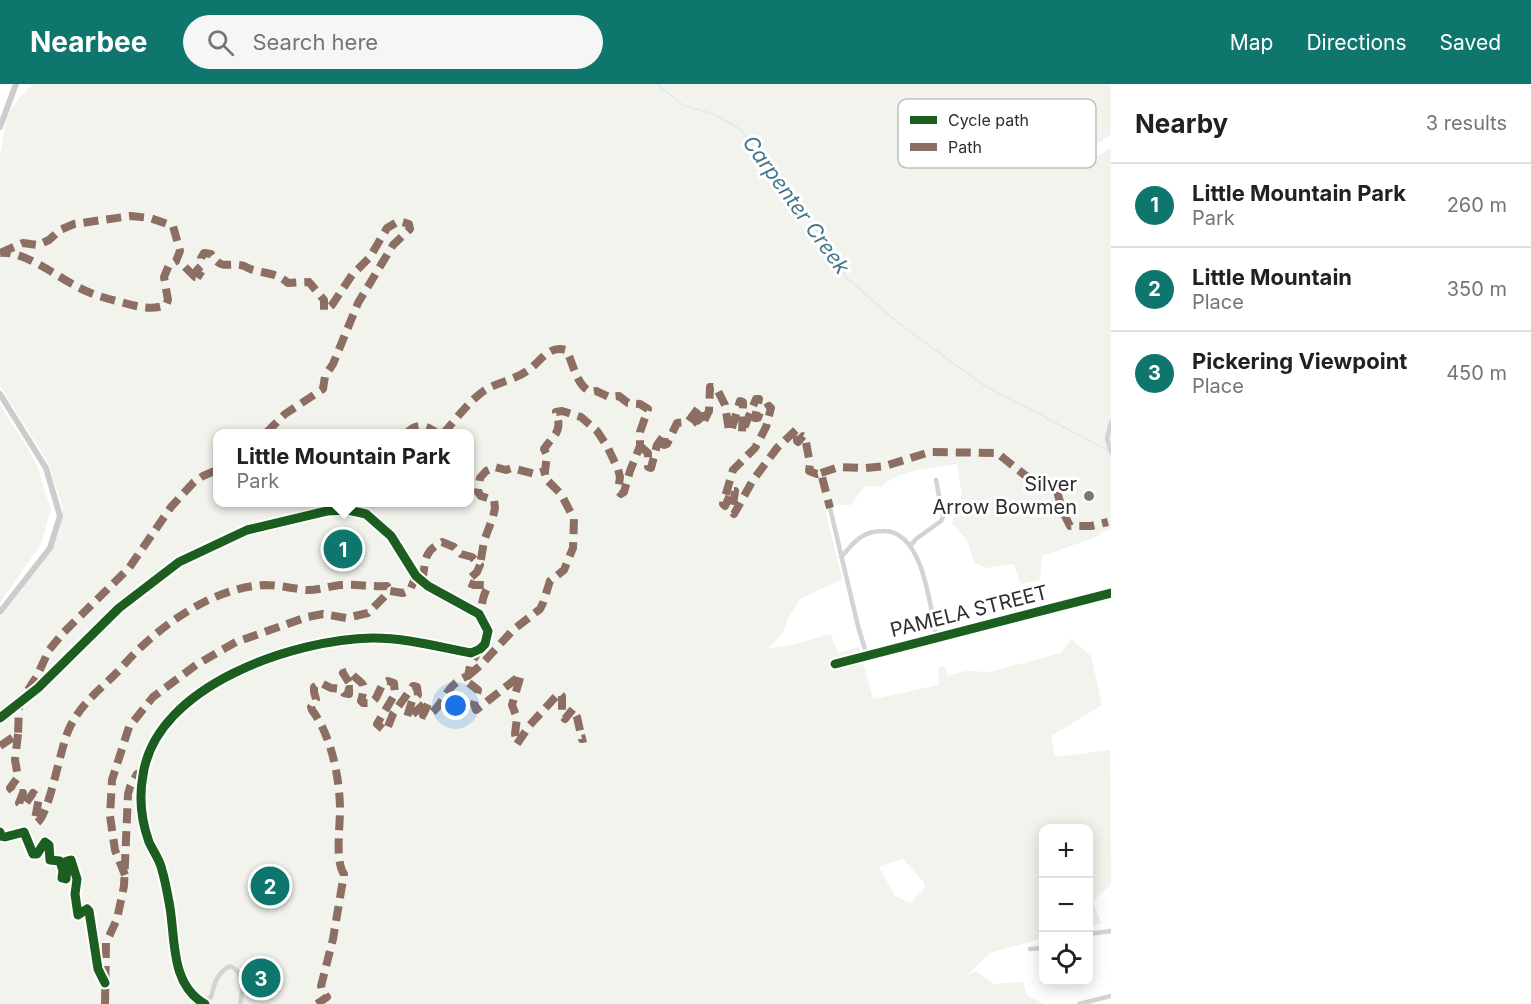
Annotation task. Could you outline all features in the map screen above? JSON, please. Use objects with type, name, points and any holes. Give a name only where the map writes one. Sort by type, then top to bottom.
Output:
[{"type":"street","points":[[0,127],[16,84]]},
{"type":"street","points":[[0,394],[46,468],[60,516],[50,548],[0,612]]},
{"type":"street","points":[[1111,422],[1107,439],[1111,452]]},
{"type":"street","points":[[911,545],[943,517],[936,480]]},
{"type":"street","points":[[830,508],[867,656]]},
{"type":"street","points":[[0,718],[38,688],[119,608],[179,561],[247,530],[327,511],[348,510],[366,514],[391,536],[416,576],[428,586],[479,614],[488,631],[485,644],[471,653],[392,638],[370,638],[309,646],[273,657],[201,691],[179,708],[162,727],[150,749],[143,772],[141,798],[143,825],[162,869],[181,979],[193,995],[203,1003],[211,997],[216,979],[222,970],[230,966],[235,968],[240,975],[240,1004]]},
{"type":"street","points":[[841,557],[861,537],[870,532],[893,532],[904,538],[911,545],[920,563],[937,639]]},
{"type":"street","name":"PAMELA STREET","points":[[835,664],[1111,593]]},
{"type":"street","points":[[1093,933],[1111,931]]},
{"type":"street","points":[[1030,949],[1039,948]]},
{"type":"street","points":[[1079,1004],[1111,996]]},
{"type":"shaded area","points":[[33,84],[1111,84],[1111,135],[1096,145],[1096,99],[898,99],[898,168],[1096,168],[1096,157],[1111,148],[1111,529],[1099,533],[1099,536],[1042,556],[1040,580],[1021,584],[1014,564],[985,568],[974,562],[967,540],[952,524],[962,495],[957,464],[927,468],[897,476],[881,487],[865,486],[851,505],[824,505],[842,579],[800,599],[788,618],[783,633],[768,648],[787,646],[831,634],[838,653],[859,647],[873,699],[939,685],[938,668],[944,665],[948,676],[966,671],[989,672],[1061,653],[1071,639],[1091,656],[1102,705],[1051,736],[1055,757],[1110,750],[1111,885],[1093,901],[1093,824],[1039,824],[1039,939],[990,953],[967,975],[976,971],[994,984],[1023,982],[1027,995],[1044,1004],[0,1004],[0,618],[51,551],[60,530],[63,509],[49,464],[0,386],[0,154],[8,113]],"holes":[[[903,859],[923,881],[925,888],[910,903],[895,896],[879,867]]]},
{"type":"shaded area","points":[[0,405],[37,466],[51,510],[41,544],[0,603]]},
{"type":"shaded area","points":[[1093,901],[1101,923],[1093,926]]},
{"type":"waterway","name":"Carpenter Creek","points":[[657,84],[683,105],[716,115],[741,130],[795,197],[845,276],[897,322],[982,384],[1109,451]]},
{"type":"marked path","points":[[131,216],[150,218],[173,226],[180,251],[176,261],[169,265],[164,277],[168,300],[166,305],[149,308],[92,294],[29,259],[19,255],[0,253],[23,243],[38,245],[49,240],[60,230],[74,224],[131,216]]},
{"type":"marked path","points":[[185,267],[195,277],[202,278],[197,270],[201,266],[204,253],[211,254],[221,264],[242,265],[276,276],[288,283],[309,282],[324,300],[324,310],[326,310],[332,305],[352,275],[370,257],[387,228],[399,221],[409,224],[410,229],[393,245],[358,303],[333,364],[325,376],[323,389],[285,414],[270,429]]},
{"type":"marked path","points":[[447,429],[479,394],[522,374],[549,352],[559,349],[566,350],[581,384],[590,392],[596,391],[609,397],[619,396],[628,403],[640,404],[648,409],[640,432],[640,446],[624,492],[621,494],[618,491],[620,477],[618,469],[597,431],[581,417],[562,411],[556,412],[558,429],[544,449],[547,455],[545,471],[535,474],[512,468],[506,470],[495,467],[486,471],[480,478],[478,492],[481,496],[494,500],[495,508],[484,541],[480,565]]},
{"type":"marked path","points":[[640,446],[648,453],[648,467],[651,468],[657,445],[665,434],[664,445],[667,444],[677,423],[688,422],[699,407],[701,418],[696,422],[703,423],[709,411],[710,387],[716,387],[725,405],[729,431],[731,431],[740,401],[743,402],[742,433],[756,399],[759,399],[755,418],[758,418],[760,412],[769,406],[771,408],[766,427],[755,448],[733,470],[723,504],[725,506],[732,491],[735,491],[732,512],[734,514],[753,480],[777,448],[797,429],[797,441],[805,437],[810,464],[809,471],[821,473],[830,508]]},
{"type":"marked path","points":[[412,429],[418,426],[430,429]]},
{"type":"marked path","points":[[821,473],[839,467],[885,466],[930,452],[997,453],[1026,476],[1050,483],[1056,488],[1070,526],[1091,526],[1108,522]]},
{"type":"marked path","points":[[468,676],[513,630],[540,609],[550,581],[564,570],[573,548],[574,519],[561,494],[545,478],[545,471]]},
{"type":"marked path","points":[[28,690],[49,650],[64,632],[129,568],[171,507],[194,482],[213,472]]},
{"type":"marked path","points":[[419,579],[423,576],[429,552],[442,542],[454,547],[461,554],[472,557],[480,565],[477,572],[468,580],[469,583],[488,587],[479,614]]},
{"type":"marked path","points":[[125,875],[115,850],[110,816],[112,780],[129,727],[153,697],[196,665],[236,642],[307,617],[323,614],[346,618],[368,613],[390,591],[403,593],[410,590],[416,576]]},
{"type":"marked path","points":[[18,734],[15,760],[18,777],[10,788],[14,793],[23,793],[19,803],[21,805],[26,803],[33,793],[39,798],[35,819],[37,823],[46,807],[66,738],[74,719],[136,652],[186,612],[224,594],[264,585],[305,590],[341,585],[387,586],[390,591]]},
{"type":"marked path","points":[[317,1004],[327,997],[321,986],[333,939],[344,874],[339,853],[340,810],[336,771],[329,744],[311,707],[316,699],[314,687],[321,683],[349,694],[349,689],[353,689],[343,673],[349,671],[364,686],[361,701],[371,703],[383,683],[388,681],[394,683],[395,694],[377,724],[384,730],[387,729],[393,714],[413,686],[417,687],[418,695],[412,701],[407,717],[410,717],[427,701],[423,715],[427,716],[433,712],[454,684],[468,676],[470,666],[479,650]]},
{"type":"marked path","points":[[469,683],[478,690],[474,704],[476,710],[521,675],[512,705],[517,718],[515,734],[517,744],[529,726],[559,693],[562,696],[562,716],[565,719],[573,709],[582,739],[586,738]]},
{"type":"marked path","points":[[0,746],[18,734],[19,708]]},
{"type":"marked path","points":[[105,1004],[106,943],[117,919],[124,886],[128,794],[137,774],[143,773]]},
{"type":"cycle path","points":[[0,718],[38,688],[119,608],[179,562],[247,530],[327,511],[348,510],[366,514],[391,536],[416,576],[428,586],[479,614],[488,631],[485,644],[471,653],[410,641],[373,638],[341,640],[269,658],[234,673],[201,692],[173,716],[153,743],[143,775],[141,792],[144,825],[164,878],[180,972],[193,995],[205,1004]]},
{"type":"cycle path","points":[[835,664],[1111,593]]},
{"type":"cycle path","points":[[0,832],[1,836],[5,837],[24,832],[33,854],[37,854],[45,842],[49,845],[50,860],[60,861],[63,871],[62,878],[66,879],[67,861],[71,860],[77,879],[75,894],[78,915],[87,909],[89,911],[98,969],[105,983]]},
{"type":"place","name":"Silver Arrow Bowmen","points":[[1089,496]]},
{"type":"place","name":"Little Mountain Park","points":[[343,549]]},
{"type":"place","name":"Little Mountain","points":[[270,886]]},
{"type":"place","name":"Pickering Viewpoint","points":[[261,978]]}]
